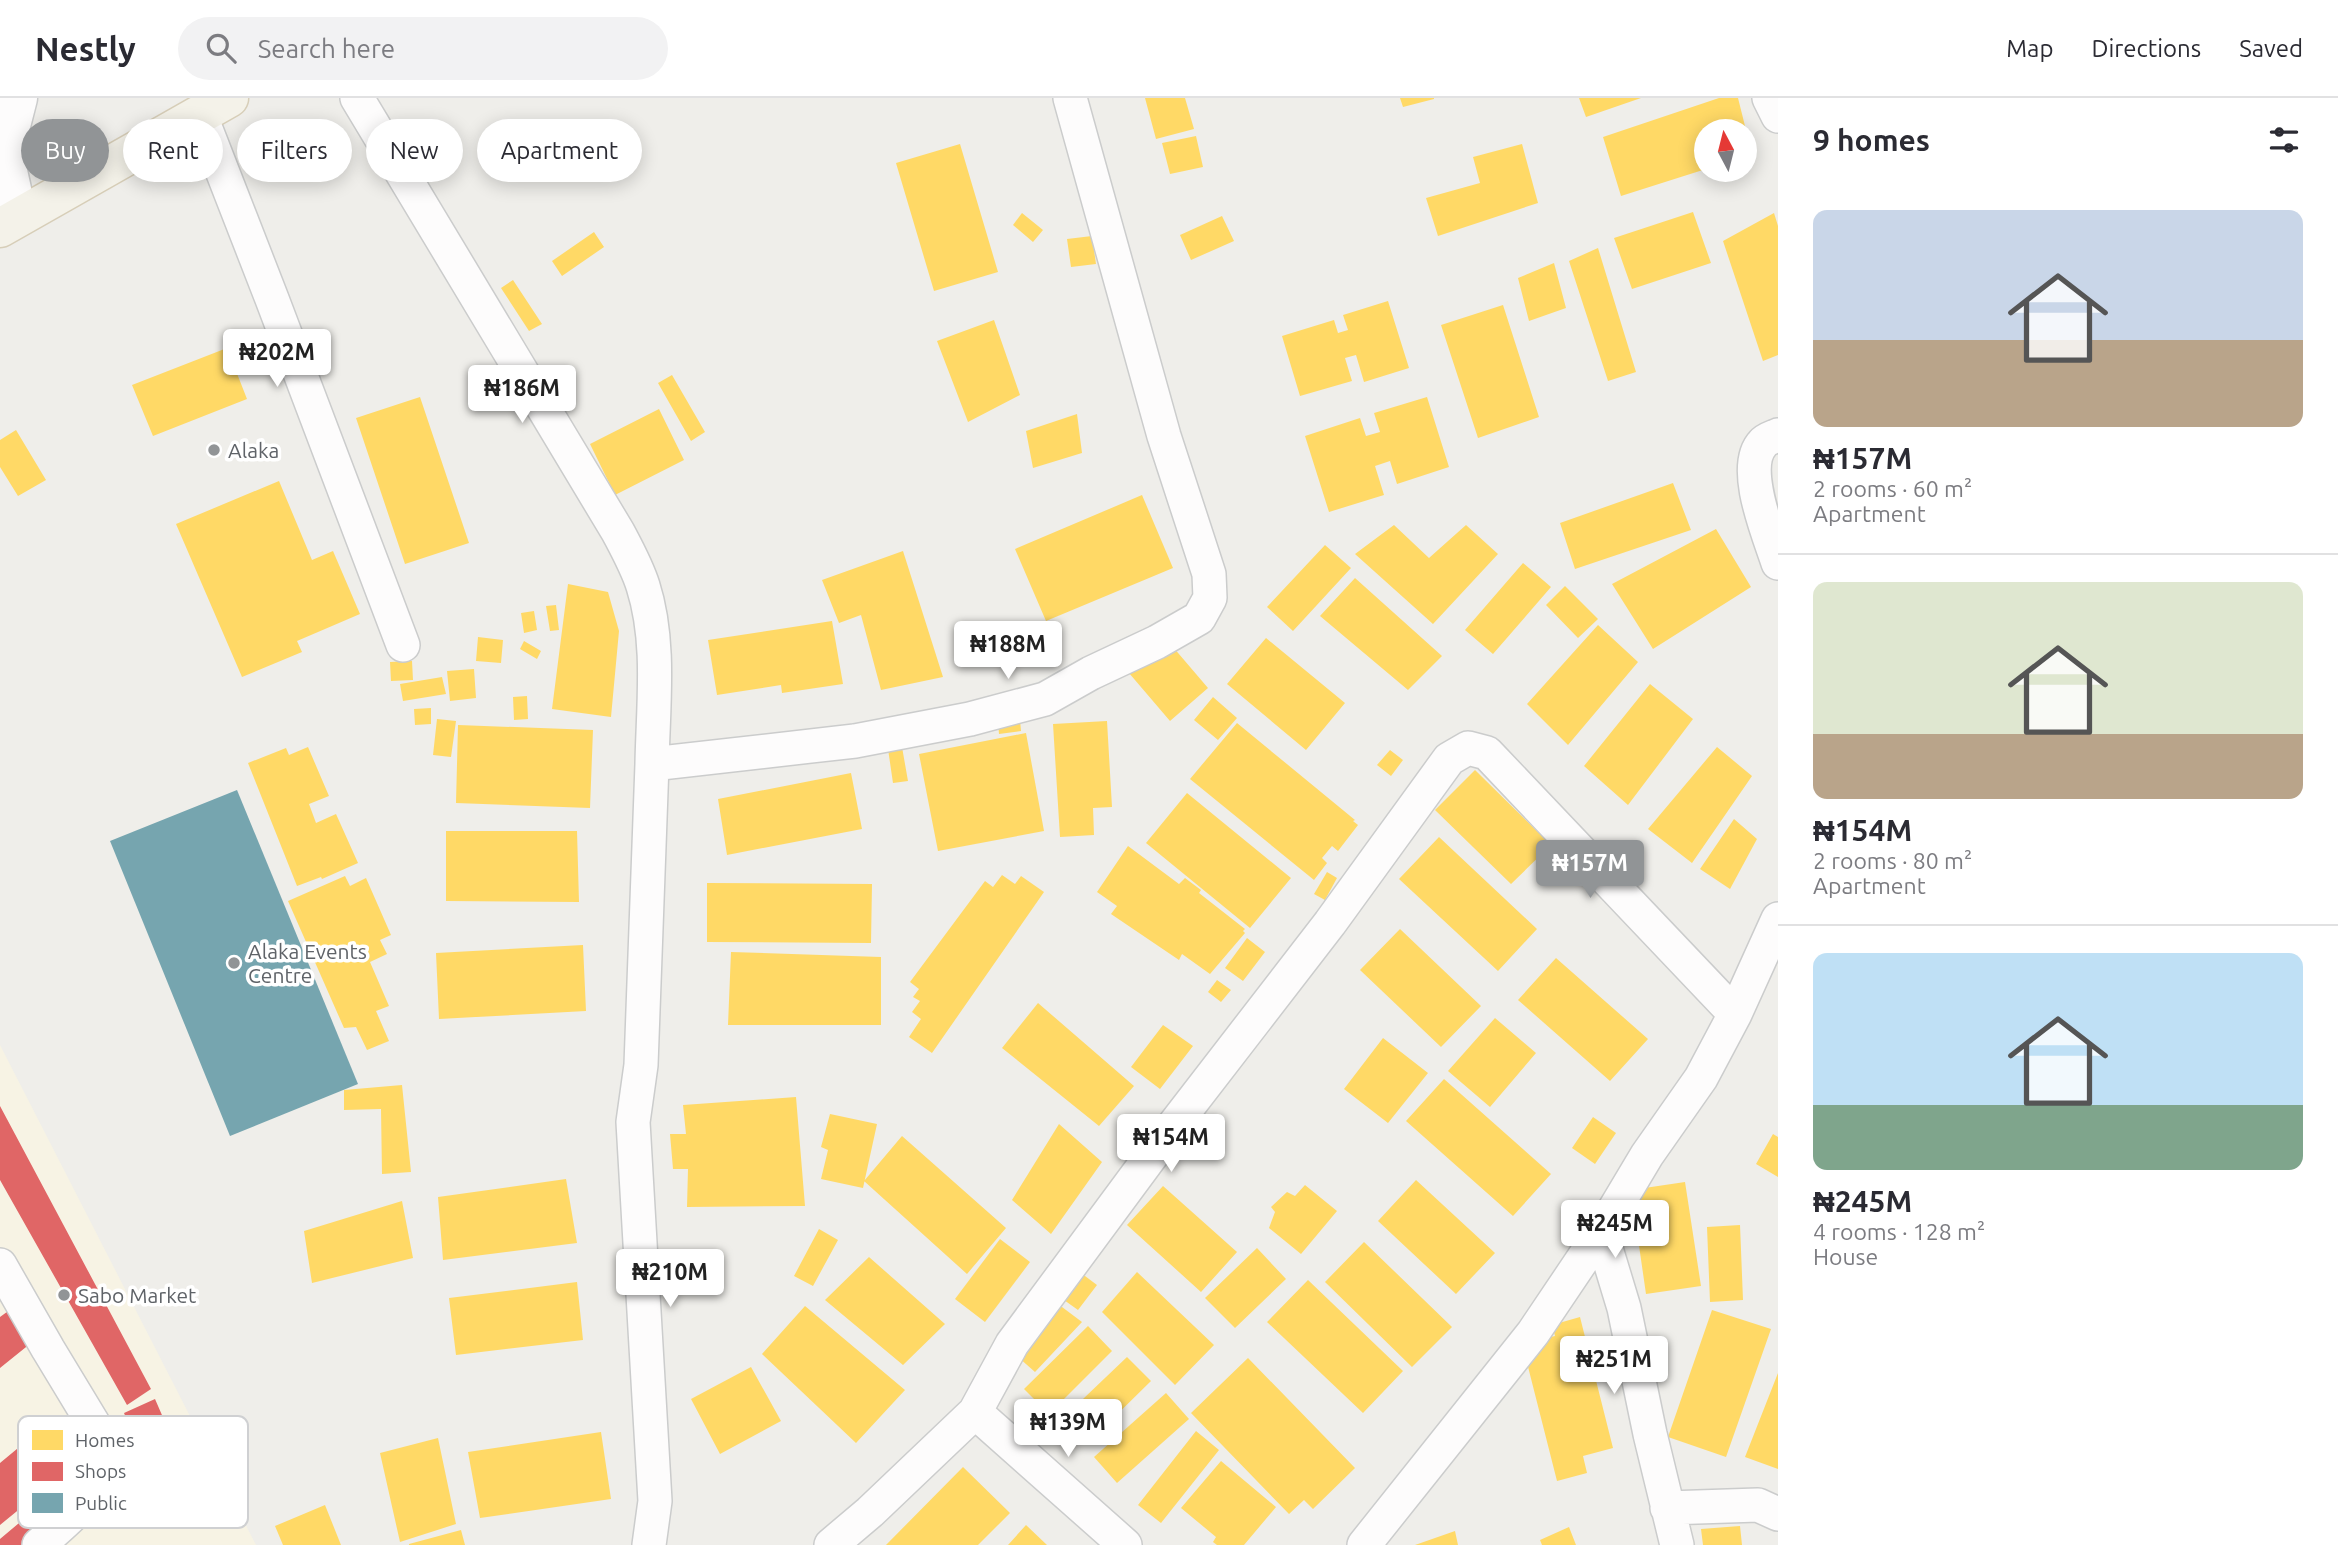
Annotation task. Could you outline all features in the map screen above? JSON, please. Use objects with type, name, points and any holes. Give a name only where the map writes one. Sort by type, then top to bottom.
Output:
[{"type":"main road","points":[[9,223],[214,106]]},
{"type":"street","points":[[9,223],[4,153],[18,98]]},
{"type":"street","points":[[357,98],[618,532],[643,584],[653,639],[652,764],[641,1065],[633,1122],[655,1501],[649,1545]]},
{"type":"street","points":[[652,764],[855,741],[982,716],[1045,699],[1199,618],[1210,598],[1209,573],[1164,436],[1070,98]]},
{"type":"street","points":[[1769,98],[1778,116]]},
{"type":"street","points":[[214,106],[277,311],[403,645]]},
{"type":"street","points":[[1778,435],[1763,442],[1753,472],[1760,508],[1778,563]]},
{"type":"street","points":[[831,1545],[870,1512],[975,1412],[1012,1344],[1114,1205],[1330,923],[1449,759],[1468,748],[1487,753],[1735,1014]]},
{"type":"street","points":[[1364,1545],[1533,1333],[1601,1232],[1647,1155],[1701,1078],[1735,1014],[1778,919]]},
{"type":"street","points":[[1601,1232],[1624,1308],[1677,1545]]},
{"type":"street","points":[[1,1267],[89,1416]]},
{"type":"street","points":[[975,1412],[1125,1545]]},
{"type":"street","points":[[1667,1508],[1758,1505],[1778,1514]]},
{"type":"street","points":[[38,1545],[56,1528]]},
{"type":"shaded area","name":"Sabo Market","points":[[0,1045],[190,1416],[18,1416],[18,1528],[247,1528],[256,1545],[0,1545]]},
{"type":"building: Homes","points":[[1145,98],[1185,98],[1194,129],[1156,139]]},
{"type":"building: Homes","points":[[1400,98],[1434,98],[1434,99],[1403,107]]},
{"type":"building: Homes","points":[[1579,98],[1641,98],[1586,117]]},
{"type":"building: Homes","points":[[1719,98],[1738,98],[1743,119],[1694,119],[1694,173],[1621,196],[1603,137]]},
{"type":"building: Homes","points":[[1196,136],[1203,167],[1170,174],[1162,143]]},
{"type":"building: Homes","points":[[960,144],[998,272],[934,291],[896,163]]},
{"type":"building: Homes","points":[[1522,144],[1538,203],[1438,236],[1426,198],[1480,183],[1473,157]]},
{"type":"building: Homes","points":[[1693,212],[1711,263],[1632,289],[1614,238]]},
{"type":"building: Homes","points":[[1022,213],[1043,230],[1033,242],[1013,225]]},
{"type":"building: Homes","points":[[1774,213],[1778,226],[1778,355],[1763,361],[1723,241]]},
{"type":"building: Homes","points":[[1222,216],[1234,241],[1191,260],[1180,235]]},
{"type":"building: Homes","points":[[594,232],[604,247],[562,276],[552,261]]},
{"type":"building: Homes","points":[[1092,236],[1096,264],[1071,267],[1067,239]]},
{"type":"building: Homes","points":[[1598,248],[1636,372],[1608,381],[1569,261]]},
{"type":"building: Homes","points":[[1554,263],[1566,308],[1529,321],[1518,278]]},
{"type":"building: Homes","points":[[513,280],[542,324],[529,331],[501,288]]},
{"type":"building: Homes","points":[[1388,301],[1409,368],[1364,382],[1356,355],[1345,358],[1352,381],[1300,396],[1282,336],[1334,320],[1338,333],[1348,330],[1343,315]]},
{"type":"building: Homes","points":[[1503,305],[1539,417],[1478,438],[1441,325]]},
{"type":"building: Homes","points":[[994,320],[1020,395],[968,422],[937,341]]},
{"type":"building: Homes","points":[[227,348],[247,399],[153,436],[132,385]]},
{"type":"building: Homes","points":[[672,375],[705,432],[691,441],[658,383]]},
{"type":"building: Homes","points":[[420,397],[469,543],[405,564],[356,418]]},
{"type":"building: Homes","points":[[1427,397],[1449,467],[1397,484],[1390,461],[1375,466],[1384,495],[1329,512],[1305,436],[1360,418],[1366,436],[1380,432],[1374,413]]},
{"type":"building: Homes","points":[[659,409],[684,460],[615,495],[590,444]]},
{"type":"building: Homes","points":[[1077,414],[1082,453],[1033,468],[1026,431]]},
{"type":"building: Homes","points":[[16,430],[46,480],[18,496],[0,467],[0,440]]},
{"type":"building: Homes","points":[[279,481],[312,560],[333,551],[360,614],[297,641],[302,652],[242,677],[176,524]]},
{"type":"building: Homes","points":[[1673,483],[1691,530],[1575,569],[1560,523]]},
{"type":"building: Homes","points":[[1142,495],[1173,568],[1046,621],[1015,549]]},
{"type":"building: Homes","points":[[1394,525],[1429,558],[1466,525],[1498,554],[1433,624],[1355,554]]},
{"type":"building: Homes","points":[[1716,529],[1751,587],[1653,649],[1612,584]]},
{"type":"building: Homes","points":[[1325,545],[1351,568],[1293,631],[1267,607]]},
{"type":"building: Homes","points":[[903,551],[943,677],[881,690],[861,615],[839,623],[822,580]]},
{"type":"building: Homes","points":[[1523,563],[1551,587],[1493,654],[1465,630]]},
{"type":"building: Homes","points":[[1355,578],[1442,656],[1408,690],[1320,616]]},
{"type":"building: Homes","points":[[568,584],[608,592],[619,631],[611,717],[552,709]]},
{"type":"building: Homes","points":[[1565,586],[1598,619],[1578,638],[1546,605]]},
{"type":"building: Homes","points":[[556,605],[559,630],[550,631],[546,606]]},
{"type":"building: Homes","points":[[534,611],[537,630],[524,633],[521,613]]},
{"type":"building: Homes","points":[[832,621],[843,684],[782,693],[781,685],[717,695],[708,640]]},
{"type":"building: Homes","points":[[1598,625],[1638,662],[1568,745],[1527,704]]},
{"type":"building: Homes","points":[[478,637],[503,640],[501,663],[476,661]]},
{"type":"building: Homes","points":[[1266,638],[1345,703],[1306,750],[1227,684]]},
{"type":"building: Homes","points":[[1167,640],[1208,688],[1170,721],[1129,673]]},
{"type":"building: Homes","points":[[524,641],[541,651],[537,659],[520,649]]},
{"type":"building: Homes","points":[[412,661],[413,680],[391,681],[390,662]]},
{"type":"building: Homes","points":[[474,669],[476,698],[450,701],[447,671]]},
{"type":"building: Homes","points":[[442,677],[446,694],[403,701],[400,684]]},
{"type":"building: Homes","points":[[1650,684],[1693,719],[1628,805],[1584,766]]},
{"type":"building: Homes","points":[[527,696],[528,719],[514,720],[513,697]]},
{"type":"building: Homes","points":[[1213,697],[1237,718],[1218,740],[1194,720]]},
{"type":"building: Homes","points":[[431,708],[431,724],[415,725],[414,709]]},
{"type":"building: Homes","points":[[437,719],[456,721],[451,757],[433,755]]},
{"type":"building: Homes","points":[[1020,720],[1021,731],[999,734],[998,722]]},
{"type":"building: Homes","points":[[1107,721],[1112,807],[1093,808],[1094,835],[1060,837],[1053,724]]},
{"type":"building: Homes","points":[[1237,723],[1358,825],[1338,851],[1332,846],[1322,858],[1327,863],[1314,880],[1190,779]]},
{"type":"building: Homes","points":[[458,725],[593,730],[590,808],[456,803]]},
{"type":"building: Homes","points":[[1026,733],[1044,831],[938,851],[919,754]]},
{"type":"building: Homes","points":[[308,747],[329,796],[309,804],[316,823],[336,814],[358,863],[322,879],[321,877],[297,886],[248,763],[286,748],[289,755]]},
{"type":"building: Homes","points":[[902,747],[908,781],[893,783],[888,749]]},
{"type":"building: Homes","points":[[1717,747],[1752,776],[1692,863],[1648,829]]},
{"type":"building: Homes","points":[[1390,750],[1403,760],[1391,776],[1377,765]]},
{"type":"building: Homes","points":[[1475,770],[1551,845],[1511,884],[1435,810]]},
{"type":"building: Homes","points":[[851,773],[862,829],[727,855],[718,799]]},
{"type":"building: Homes","points":[[1187,793],[1291,878],[1250,928],[1146,843]]},
{"type":"building: Homes","points":[[1734,819],[1757,839],[1730,889],[1700,869]]},
{"type":"building: Homes","points":[[446,831],[577,831],[579,902],[446,901]]},
{"type":"building: Homes","points":[[1439,837],[1537,929],[1498,971],[1399,879]]},
{"type":"building: Homes","points":[[1128,846],[1179,884],[1185,878],[1201,890],[1199,893],[1245,929],[1245,933],[1210,974],[1182,954],[1179,960],[1111,914],[1117,906],[1097,892]]},
{"type":"building: Homes","points":[[1327,872],[1337,878],[1325,900],[1314,894]]},
{"type":"building: Homes","points":[[1002,875],[1015,884],[1021,876],[1044,892],[932,1053],[909,1037],[921,1019],[912,1012],[920,1001],[913,997],[919,989],[910,982],[985,881],[993,887]]},
{"type":"building: Homes","points":[[345,876],[350,886],[366,878],[391,935],[380,940],[387,954],[370,962],[389,1006],[376,1011],[389,1041],[367,1050],[356,1027],[344,1028],[288,901]]},
{"type":"building: Homes","points":[[707,883],[872,884],[871,943],[707,942]]},
{"type":"building: Homes","points":[[1400,929],[1481,1006],[1441,1047],[1360,970]]},
{"type":"building: Homes","points":[[1247,938],[1265,952],[1243,981],[1225,968]]},
{"type":"building: Homes","points":[[583,945],[586,1011],[439,1019],[436,953]]},
{"type":"building: Homes","points":[[731,952],[881,957],[881,1025],[728,1025]]},
{"type":"building: Homes","points":[[1556,958],[1648,1039],[1610,1081],[1518,1000]]},
{"type":"building: Homes","points":[[1217,980],[1231,990],[1221,1002],[1208,992]]},
{"type":"building: Homes","points":[[1038,1003],[1134,1086],[1099,1126],[1002,1048]]},
{"type":"building: Homes","points":[[1495,1018],[1536,1053],[1490,1107],[1448,1071]]},
{"type":"building: Homes","points":[[1163,1025],[1193,1046],[1160,1089],[1131,1067]]},
{"type":"building: Homes","points":[[1383,1038],[1428,1073],[1388,1123],[1344,1089]]},
{"type":"building: Homes","points":[[1444,1079],[1551,1174],[1513,1216],[1406,1121]]},
{"type":"building: Homes","points":[[402,1085],[411,1172],[382,1174],[381,1109],[344,1110],[344,1090]]},
{"type":"building: Homes","points":[[796,1097],[805,1206],[687,1207],[688,1169],[673,1169],[670,1134],[686,1134],[683,1105]]},
{"type":"building: Homes","points":[[830,1114],[877,1124],[863,1188],[821,1179],[828,1150],[821,1147]]},
{"type":"building: Homes","points":[[1593,1117],[1616,1133],[1595,1164],[1572,1148]]},
{"type":"building: Homes","points":[[1059,1124],[1102,1162],[1051,1234],[1012,1200]]},
{"type":"building: Homes","points":[[1773,1134],[1778,1137],[1778,1177],[1756,1164]]},
{"type":"building: Homes","points":[[902,1136],[1006,1228],[967,1274],[864,1181]]},
{"type":"building: Homes","points":[[566,1179],[577,1243],[443,1260],[438,1197]]},
{"type":"building: Homes","points":[[1416,1180],[1495,1253],[1456,1294],[1378,1221]]},
{"type":"building: Homes","points":[[1685,1182],[1701,1286],[1646,1294],[1631,1190]]},
{"type":"building: Homes","points":[[1305,1185],[1337,1211],[1301,1254],[1269,1228],[1275,1212],[1271,1207],[1287,1192],[1295,1196]]},
{"type":"building: Homes","points":[[1163,1186],[1237,1252],[1201,1292],[1127,1225]]},
{"type":"building: Homes","points":[[402,1201],[413,1258],[312,1283],[304,1231]]},
{"type":"building: Homes","points":[[1740,1225],[1743,1300],[1710,1302],[1707,1227]]},
{"type":"building: Homes","points":[[819,1229],[838,1240],[813,1286],[794,1276]]},
{"type":"building: Homes","points":[[1000,1239],[1030,1262],[985,1322],[955,1299]]},
{"type":"building: Homes","points":[[1364,1242],[1452,1327],[1412,1367],[1325,1282]]},
{"type":"building: Homes","points":[[1257,1248],[1286,1279],[1235,1328],[1205,1298]]},
{"type":"building: Homes","points":[[869,1257],[945,1324],[903,1365],[825,1300]]},
{"type":"building: Homes","points":[[1077,1270],[1097,1285],[1078,1310],[1057,1295]]},
{"type":"building: Homes","points":[[1137,1272],[1214,1345],[1175,1385],[1102,1312]]},
{"type":"building: Homes","points":[[1308,1280],[1403,1371],[1363,1413],[1267,1322]]},
{"type":"building: Homes","points":[[577,1282],[583,1340],[456,1355],[449,1298]]},
{"type":"building: Homes","points":[[1058,1304],[1082,1322],[1035,1372],[1018,1357]]},
{"type":"building: Homes","points":[[805,1306],[905,1390],[856,1443],[762,1354]]},
{"type":"building: Homes","points":[[1712,1310],[1771,1329],[1726,1457],[1668,1437]]},
{"type":"building: Homes","points":[[1580,1317],[1613,1448],[1583,1456],[1587,1473],[1557,1481],[1522,1343],[1555,1336],[1552,1325]]},
{"type":"building: Homes","points":[[1088,1326],[1112,1351],[1049,1414],[1024,1389]]},
{"type":"building: Homes","points":[[1127,1357],[1151,1381],[1087,1444],[1062,1419]]},
{"type":"building: Homes","points":[[1248,1358],[1355,1468],[1313,1509],[1304,1500],[1289,1514],[1191,1413]]},
{"type":"building: Homes","points":[[751,1367],[781,1421],[720,1454],[691,1399]]},
{"type":"building: Homes","points":[[1778,1373],[1778,1469],[1745,1457]]},
{"type":"building: Homes","points":[[1166,1393],[1189,1419],[1117,1483],[1094,1457]]},
{"type":"building: Homes","points":[[1196,1431],[1219,1450],[1161,1523],[1138,1505]]},
{"type":"building: Homes","points":[[601,1432],[611,1499],[480,1518],[468,1452]]},
{"type":"building: Homes","points":[[438,1438],[456,1524],[400,1542],[380,1453]]},
{"type":"building: Homes","points":[[1221,1461],[1276,1507],[1244,1545],[1217,1545],[1213,1542],[1216,1537],[1181,1508]]},
{"type":"building: Homes","points":[[963,1467],[1010,1513],[978,1545],[886,1545]]},
{"type":"building: Homes","points":[[325,1505],[341,1545],[283,1545],[275,1526]]},
{"type":"building: Homes","points":[[1026,1525],[1047,1545],[1008,1545]]},
{"type":"building: Homes","points":[[1740,1526],[1742,1545],[1703,1545],[1701,1529]]},
{"type":"building: Homes","points":[[1569,1527],[1576,1545],[1542,1545],[1540,1540]]},
{"type":"building: Homes","points":[[461,1530],[465,1545],[409,1545],[409,1544]]},
{"type":"building: Homes","points":[[1455,1531],[1458,1545],[1415,1545]]},
{"type":"building: Shops","points":[[0,1106],[151,1389],[127,1405],[0,1180]]},
{"type":"building: Shops","points":[[11,1309],[36,1339],[0,1368],[0,1317]]},
{"type":"building: Shops","points":[[155,1399],[162,1416],[125,1416],[124,1413]]},
{"type":"building: Shops","points":[[18,1448],[18,1510],[0,1525],[0,1463]]},
{"type":"building: Shops","points":[[18,1524],[18,1528],[49,1528],[29,1545],[0,1545],[0,1539]]},
{"type":"building: Public","name":"Alaka Events Centre","points":[[237,790],[358,1084],[230,1136],[110,841]]},
{"type":"place","name":"Alaka","points":[[214,450]]},
{"type":"place","name":"Alaka Events Centre","points":[[234,963]]},
{"type":"place","name":"Sabo Market","points":[[64,1295]]}]
